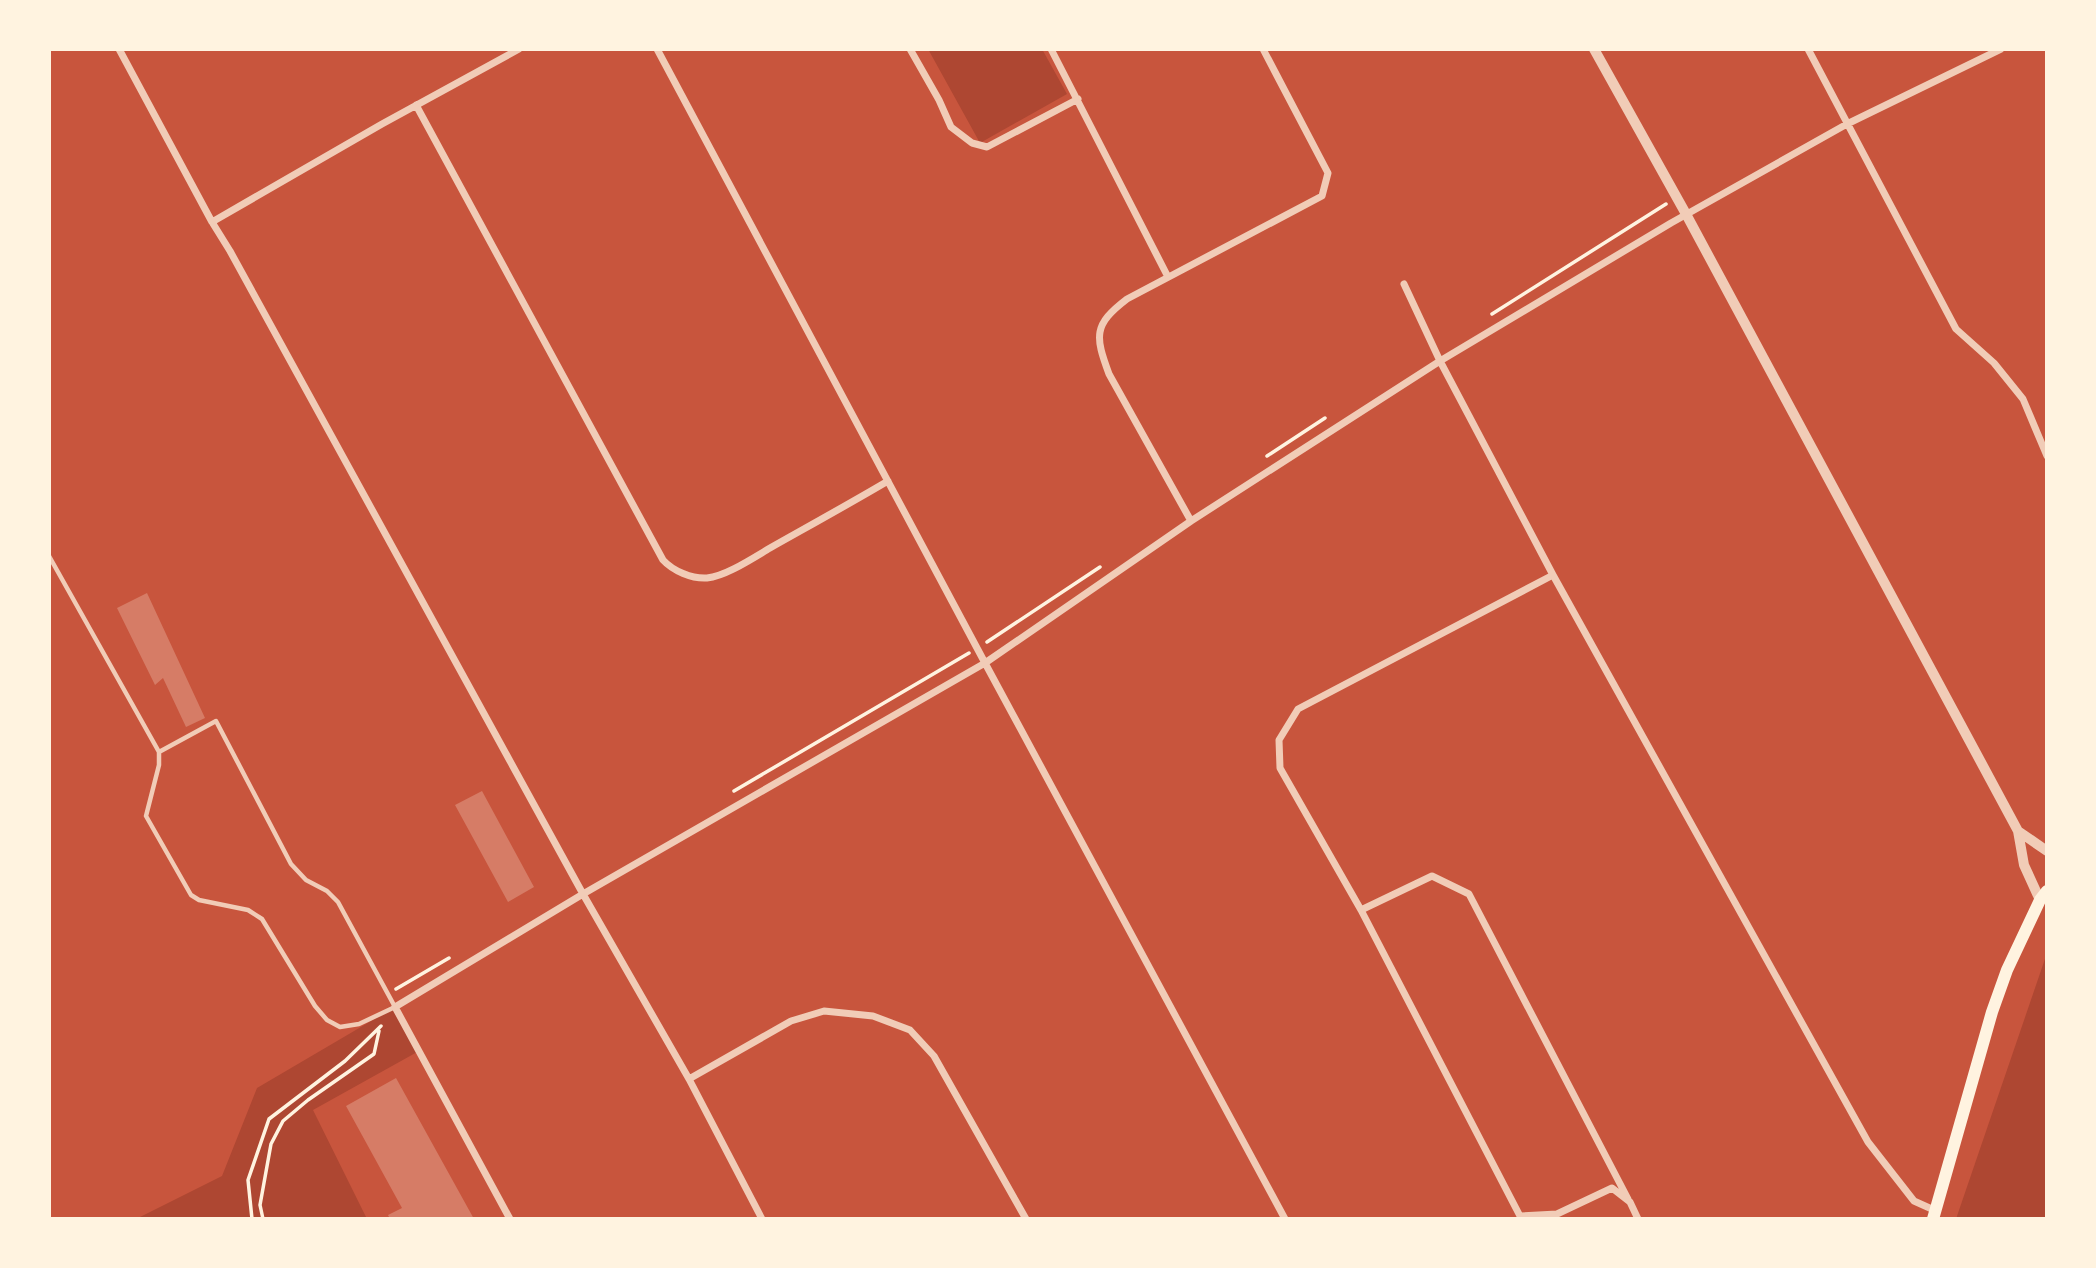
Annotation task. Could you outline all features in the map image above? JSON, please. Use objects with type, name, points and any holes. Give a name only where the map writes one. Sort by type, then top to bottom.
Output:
[{"type":"main road","points":[[1933,1215],[1992,1012],[2007,970],[2044,895]]},
{"type":"street","points":[[120,49],[212,222],[583,894],[689,1079],[762,1219]]},
{"type":"street","points":[[212,222],[519,49]]},
{"type":"street","points":[[657,49],[1285,1219]]},
{"type":"street","points":[[910,49],[951,127],[972,143],[987,147],[1078,99]]},
{"type":"street","points":[[1051,49],[1168,276]]},
{"type":"street","points":[[1191,521],[1109,374],[1098,339],[1102,323],[1110,312],[1127,299],[1322,196],[1328,173],[1263,49]]},
{"type":"street","points":[[1594,49],[1686,214],[2018,831],[2024,865],[2044,895]]},
{"type":"street","points":[[1808,49],[1956,329],[1994,363],[2023,399],[2047,456]]},
{"type":"street","points":[[510,1219],[395,1007],[583,894],[985,663],[1191,521],[1440,361],[1686,214],[1847,124],[2001,49]]},
{"type":"street","points":[[416,105],[663,560],[670,567],[705,579],[716,576],[744,563],[888,481]]},
{"type":"street","points":[[1404,284],[1440,361],[1553,575],[1868,1143],[1914,1201],[1933,1215]]},
{"type":"street","points":[[1553,575],[1298,709],[1279,740],[1280,768],[1361,910],[1520,1216],[1557,1214],[1612,1188],[1630,1202]]},
{"type":"street","points":[[2018,831],[2047,851]]},
{"type":"street","points":[[1361,910],[1432,876],[1469,894],[1639,1219]]},
{"type":"street","points":[[689,1079],[791,1021],[824,1012],[873,1016],[910,1030],[934,1056],[1026,1219]]},
{"type":"lane","points":[[49,556],[159,752],[159,765],[146,816],[191,895],[199,900],[248,910],[262,919],[315,1006],[327,1020],[340,1027],[359,1024],[395,1007],[338,902],[327,891],[306,880],[291,864],[216,721],[159,752]]},
{"type":"path","points":[[1492,313],[1677,198]]},
{"type":"path","points":[[1259,461],[1335,412]]},
{"type":"path","points":[[730,793],[977,649],[1104,564]]},
{"type":"path","points":[[388,994],[459,952]]},
{"type":"path","points":[[252,1219],[248,1180],[269,1119],[345,1061],[380,1028],[395,1007]]},
{"type":"path","points":[[263,1219],[260,1205],[271,1144],[283,1121],[374,1054],[380,1028]]},
{"type":"shaded area","points":[[928,49],[1042,49],[1067,94],[980,143]]},
{"type":"shaded area","points":[[2047,953],[2047,1219],[1956,1219]]},
{"type":"shaded area","points":[[395,1007],[419,1051],[313,1110],[367,1219],[136,1219],[222,1176],[257,1088]]},
{"type":"building","points":[[147,593],[205,718],[186,727],[163,678],[155,685],[117,608]]},
{"type":"building","points":[[482,791],[534,887],[508,902],[455,805]]},
{"type":"building","points":[[396,1078],[474,1219],[390,1219],[388,1215],[402,1208],[346,1106]]}]
